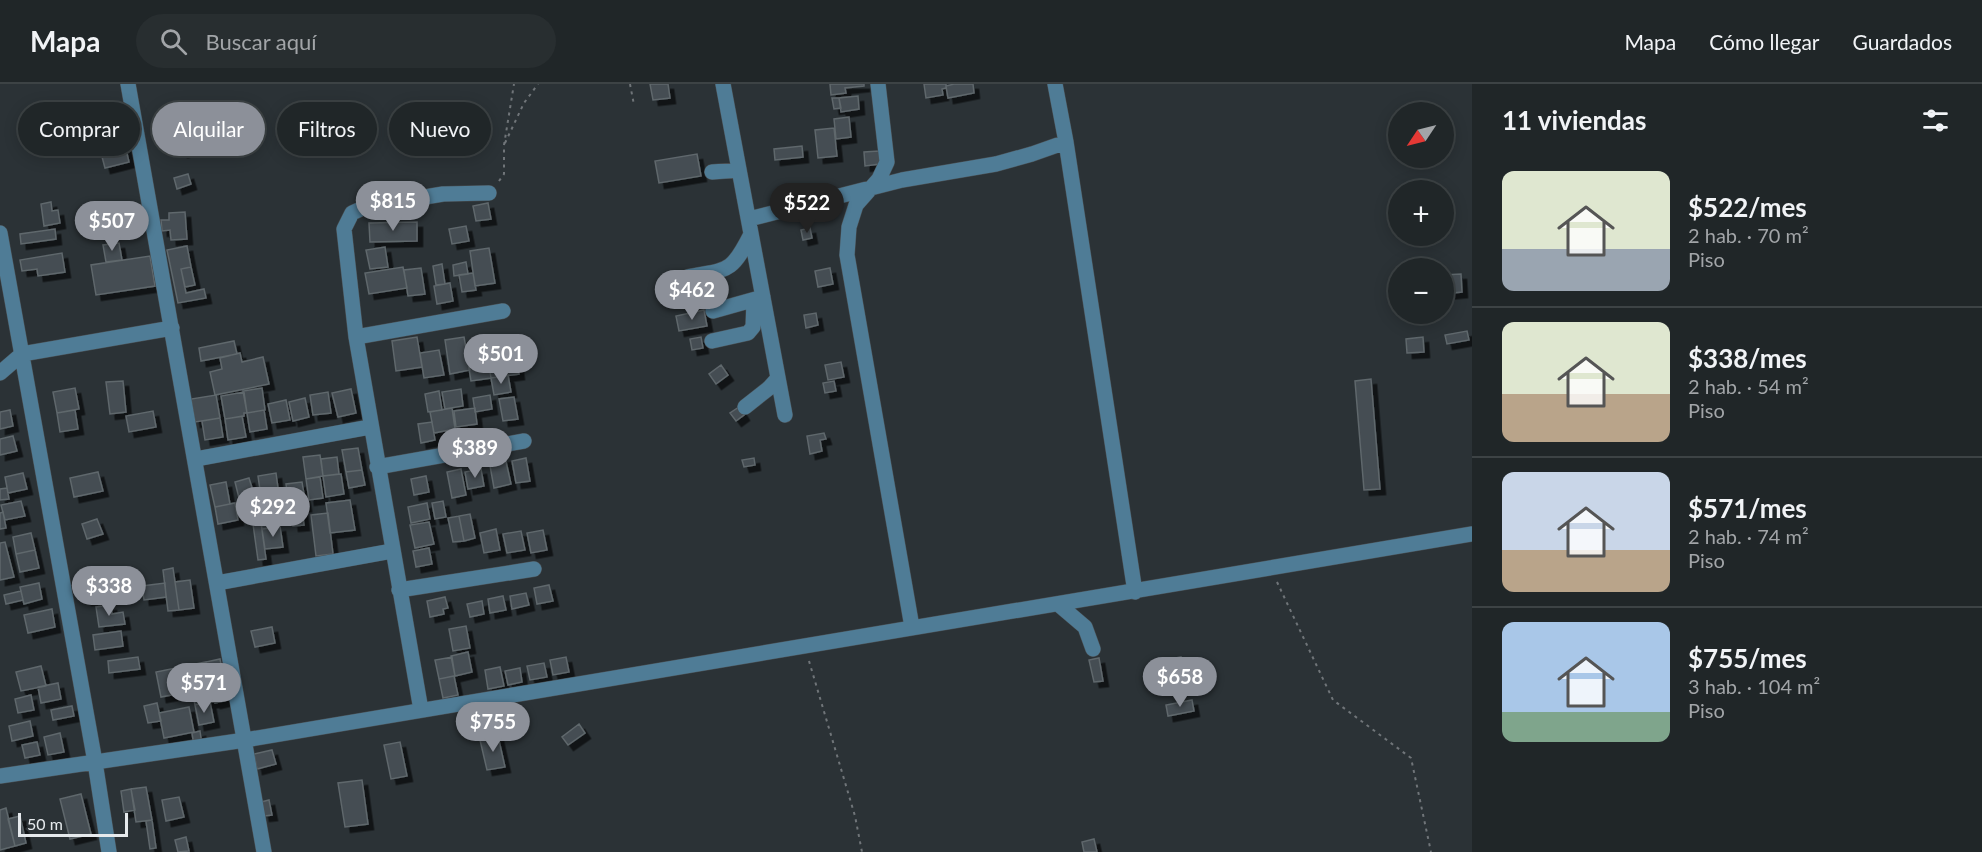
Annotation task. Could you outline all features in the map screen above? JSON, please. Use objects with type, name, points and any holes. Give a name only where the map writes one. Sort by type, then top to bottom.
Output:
[{"type":"street","points":[[128,84],[264,852]]},
{"type":"street","points":[[723,84],[750,227],[759,299],[785,415]]},
{"type":"street","points":[[878,84],[887,162],[879,179],[856,205],[849,226],[847,255],[912,627]]},
{"type":"street","points":[[1055,84],[1066,142],[1135,592]]},
{"type":"street","points":[[750,227],[872,187],[926,175],[996,164],[1066,142]]},
{"type":"street","points":[[712,172],[739,170]]},
{"type":"street","points":[[421,710],[370,427],[356,337],[344,229],[352,213],[365,207],[443,194],[489,193]]},
{"type":"street","points":[[687,277],[726,270],[739,259],[750,227]]},
{"type":"street","points":[[0,232],[109,852]]},
{"type":"street","points":[[713,311],[759,299]]},
{"type":"street","points":[[712,341],[748,333],[753,327],[759,299]]},
{"type":"street","points":[[356,337],[503,311]]},
{"type":"street","points":[[0,373],[22,354],[172,328]]},
{"type":"street","points":[[745,407],[778,378]]},
{"type":"street","points":[[196,459],[370,427]]},
{"type":"street","points":[[377,467],[524,441]]},
{"type":"street","points":[[0,776],[245,740],[1472,534]]},
{"type":"street","points":[[217,583],[392,550]]},
{"type":"street","points":[[399,590],[534,569]]},
{"type":"street","points":[[1058,604],[1086,627],[1093,649]]},
{"type":"path","points":[[489,193],[504,174],[504,145],[514,84]]},
{"type":"path","points":[[504,145],[524,103],[538,84]]},
{"type":"path","points":[[630,84],[634,105]]},
{"type":"path","points":[[1270,568],[1333,700],[1411,758],[1431,852]]},
{"type":"path","points":[[804,645],[855,816],[862,852]]},
{"type":"building","points":[[650,84],[668,84],[670,98],[653,100]]},
{"type":"building","points":[[830,84],[864,84],[864,86],[845,88],[846,93],[831,95]]},
{"type":"building","points":[[924,84],[946,84],[946,88],[942,89],[943,95],[926,98]]},
{"type":"building","points":[[973,84],[974,93],[948,98],[946,86]]},
{"type":"building","points":[[858,96],[859,109],[841,112],[839,98]]},
{"type":"building","points":[[832,98],[839,98],[841,108],[834,109]]},
{"type":"building","points":[[849,117],[851,137],[836,139],[834,119]]},
{"type":"building","points":[[834,128],[837,156],[818,158],[815,130]]},
{"type":"building","points":[[802,146],[803,157],[775,160],[774,149]]},
{"type":"building","points":[[879,151],[880,164],[865,166],[864,152]]},
{"type":"building","points":[[697,154],[701,176],[659,183],[655,161]]},
{"type":"building","points":[[102,156],[128,156],[129,162],[105,168]]},
{"type":"building","points":[[188,174],[191,184],[177,189],[174,178]]},
{"type":"building","points":[[51,202],[52,211],[58,210],[60,223],[44,226],[41,204]]},
{"type":"building","points":[[488,203],[491,219],[476,221],[473,206]]},
{"type":"building","points":[[185,212],[187,239],[171,240],[170,230],[162,231],[161,220],[169,220],[169,213]]},
{"type":"building","points":[[417,222],[417,241],[370,242],[369,223]]},
{"type":"building","points":[[466,226],[469,241],[452,244],[449,229]]},
{"type":"building","points":[[810,228],[812,238],[803,240],[801,230]]},
{"type":"building","points":[[55,229],[56,239],[21,244],[20,234]]},
{"type":"building","points":[[119,243],[122,260],[106,262],[103,245]]},
{"type":"building","points":[[187,246],[191,267],[181,269],[186,293],[204,289],[206,298],[178,303],[167,250]]},
{"type":"building","points":[[385,247],[388,267],[370,269],[366,250]]},
{"type":"building","points":[[489,248],[495,283],[475,286],[470,251]]},
{"type":"building","points":[[62,253],[65,272],[38,276],[37,269],[22,271],[20,260]]},
{"type":"building","points":[[150,256],[155,286],[96,295],[91,265]]},
{"type":"building","points":[[466,262],[468,274],[454,276],[453,265]]},
{"type":"building","points":[[442,264],[445,284],[436,285],[433,266]]},
{"type":"building","points":[[191,267],[195,285],[185,287],[181,269]]},
{"type":"building","points":[[403,267],[407,288],[369,294],[365,273]]},
{"type":"building","points":[[421,268],[425,294],[408,296],[404,270]]},
{"type":"building","points":[[830,268],[833,284],[818,287],[815,271]]},
{"type":"building","points":[[473,273],[476,290],[462,292],[459,275]]},
{"type":"building","points":[[1454,274],[1461,274],[1462,292],[1454,293]]},
{"type":"building","points":[[710,282],[711,291],[701,293],[699,284]]},
{"type":"building","points":[[450,283],[453,301],[437,304],[434,286]]},
{"type":"building","points":[[704,310],[707,326],[679,331],[676,316]]},
{"type":"building","points":[[816,313],[818,325],[806,328],[804,315]]},
{"type":"building","points":[[1467,331],[1469,340],[1447,344],[1445,335]]},
{"type":"building","points":[[417,337],[422,367],[396,371],[392,341]]},
{"type":"building","points":[[464,337],[470,370],[450,374],[445,340]]},
{"type":"building","points":[[701,337],[703,348],[692,350],[690,339]]},
{"type":"building","points":[[1423,337],[1424,352],[1407,353],[1406,339]]},
{"type":"building","points":[[234,341],[237,354],[201,361],[199,348]]},
{"type":"building","points":[[514,343],[519,374],[491,378],[486,347]]},
{"type":"building","points":[[486,346],[491,378],[471,381],[466,349]]},
{"type":"building","points":[[439,350],[444,375],[424,378],[420,353]]},
{"type":"building","points":[[240,353],[242,362],[263,357],[269,384],[215,395],[210,372],[222,369],[220,358]]},
{"type":"building","points":[[841,362],[844,377],[828,380],[825,365]]},
{"type":"building","points":[[721,365],[728,375],[716,384],[709,374]]},
{"type":"building","points":[[508,375],[511,392],[494,395],[491,378]]},
{"type":"building","points":[[1371,379],[1380,489],[1364,490],[1355,381]]},
{"type":"building","points":[[123,381],[126,412],[110,414],[106,382]]},
{"type":"building","points":[[834,381],[836,391],[825,393],[823,383]]},
{"type":"building","points":[[75,388],[79,409],[57,413],[53,392]]},
{"type":"building","points":[[262,388],[265,410],[247,413],[243,391]]},
{"type":"building","points":[[351,389],[356,413],[338,417],[332,393]]},
{"type":"building","points":[[461,389],[463,406],[445,409],[442,392]]},
{"type":"building","points":[[439,391],[442,410],[428,412],[425,394]]},
{"type":"building","points":[[244,392],[247,413],[244,413],[244,416],[225,419],[221,396]]},
{"type":"building","points":[[328,392],[331,413],[313,415],[310,395]]},
{"type":"building","points":[[216,395],[220,418],[195,422],[191,399]]},
{"type":"building","points":[[490,395],[492,409],[475,412],[473,398]]},
{"type":"building","points":[[514,397],[518,419],[503,421],[499,399]]},
{"type":"building","points":[[305,398],[309,417],[293,421],[289,402]]},
{"type":"building","points":[[286,400],[290,420],[272,423],[268,404]]},
{"type":"building","points":[[739,407],[744,415],[736,421],[730,413]]},
{"type":"building","points":[[452,408],[455,429],[434,433],[430,412]]},
{"type":"building","points":[[475,408],[477,424],[456,427],[454,411]]},
{"type":"building","points":[[10,410],[13,426],[0,429],[0,412]]},
{"type":"building","points":[[75,410],[78,429],[60,432],[57,413]]},
{"type":"building","points":[[264,410],[267,429],[250,432],[247,413]]},
{"type":"building","points":[[153,411],[156,427],[129,432],[126,416]]},
{"type":"building","points":[[242,416],[246,437],[228,440],[225,419]]},
{"type":"building","points":[[220,418],[223,437],[205,440],[202,421]]},
{"type":"building","points":[[432,422],[435,440],[421,443],[418,424]]},
{"type":"building","points":[[824,433],[826,439],[820,440],[822,451],[810,454],[807,436]]},
{"type":"building","points":[[13,436],[17,451],[0,455],[0,439]]},
{"type":"building","points":[[358,448],[362,470],[346,472],[342,450]]},
{"type":"building","points":[[320,455],[323,476],[306,479],[303,457]]},
{"type":"building","points":[[337,457],[339,474],[323,476],[321,459]]},
{"type":"building","points":[[505,457],[511,484],[494,488],[489,460]]},
{"type":"building","points":[[526,458],[530,481],[516,483],[512,461]]},
{"type":"building","points":[[754,458],[755,465],[744,467],[742,460]]},
{"type":"building","points":[[461,469],[466,495],[452,498],[447,472]]},
{"type":"building","points":[[481,469],[484,486],[468,489],[465,472]]},
{"type":"building","points":[[362,470],[365,485],[349,488],[346,472]]},
{"type":"building","points":[[98,472],[103,491],[74,497],[70,478]]},
{"type":"building","points":[[23,473],[27,489],[8,493],[5,477]]},
{"type":"building","points":[[276,473],[278,488],[260,490],[258,476]]},
{"type":"building","points":[[341,474],[344,494],[326,497],[323,476]]},
{"type":"building","points":[[426,476],[429,492],[414,495],[411,479]]},
{"type":"building","points":[[320,477],[323,498],[309,500],[306,479]]},
{"type":"building","points":[[249,478],[254,494],[239,498],[235,482]]},
{"type":"building","points":[[226,482],[230,504],[215,507],[210,485]]},
{"type":"building","points":[[302,482],[306,506],[289,508],[286,484]]},
{"type":"building","points":[[7,488],[9,499],[0,500],[0,489]]},
{"type":"building","points":[[272,489],[273,498],[279,497],[281,515],[261,518],[257,491]]},
{"type":"building","points":[[350,500],[355,530],[330,533],[326,503]]},
{"type":"building","points":[[21,501],[25,516],[5,520],[1,505]]},
{"type":"building","points":[[443,501],[446,517],[435,519],[432,503]]},
{"type":"building","points":[[235,503],[238,520],[218,524],[215,507]]},
{"type":"building","points":[[427,503],[430,519],[411,523],[408,507]]},
{"type":"building","points":[[302,509],[304,525],[293,526],[291,511]]},
{"type":"building","points":[[3,512],[6,528],[0,529],[0,513]]},
{"type":"building","points":[[328,513],[333,554],[316,556],[311,515]]},
{"type":"building","points":[[470,514],[475,538],[464,541],[459,516]]},
{"type":"building","points":[[260,516],[266,559],[258,560],[252,517]]},
{"type":"building","points":[[459,516],[464,541],[453,542],[448,518]]},
{"type":"building","points":[[97,519],[103,534],[87,539],[82,524]]},
{"type":"building","points":[[270,520],[271,528],[262,529],[261,521]]},
{"type":"building","points":[[429,522],[434,544],[415,548],[410,525]]},
{"type":"building","points":[[280,526],[283,547],[265,549],[262,529]]},
{"type":"building","points":[[496,529],[500,550],[484,553],[480,533]]},
{"type":"building","points":[[543,530],[547,550],[531,553],[527,533]]},
{"type":"building","points":[[521,531],[525,550],[507,553],[503,534]]},
{"type":"building","points":[[31,533],[35,550],[16,554],[13,537]]},
{"type":"building","points":[[5,542],[14,577],[0,580],[0,543]]},
{"type":"building","points":[[429,548],[432,564],[416,567],[413,551]]},
{"type":"building","points":[[35,550],[39,568],[20,572],[16,554]]},
{"type":"building","points":[[173,568],[179,610],[168,611],[163,570]]},
{"type":"building","points":[[115,573],[118,596],[86,600],[83,578]]},
{"type":"building","points":[[190,580],[194,608],[179,610],[175,582]]},
{"type":"building","points":[[39,583],[42,599],[24,604],[20,587]]},
{"type":"building","points":[[165,583],[166,597],[144,600],[142,586]]},
{"type":"building","points":[[549,585],[553,601],[537,604],[534,588]]},
{"type":"building","points":[[21,591],[23,600],[6,604],[4,595]]},
{"type":"building","points":[[526,593],[529,605],[512,609],[510,596]]},
{"type":"building","points":[[503,596],[506,610],[490,613],[488,599]]},
{"type":"building","points":[[445,597],[448,608],[443,609],[444,614],[430,617],[427,601]]},
{"type":"building","points":[[482,601],[484,614],[470,617],[467,604]]},
{"type":"building","points":[[111,605],[112,614],[123,612],[125,624],[99,627],[96,607]]},
{"type":"building","points":[[52,609],[55,627],[28,633],[24,615]]},
{"type":"building","points":[[466,626],[470,648],[453,651],[449,629]]},
{"type":"building","points":[[272,627],[275,643],[255,647],[251,631]]},
{"type":"building","points":[[121,631],[123,646],[95,650],[93,635]]},
{"type":"building","points":[[468,652],[472,672],[455,676],[451,656]]},
{"type":"building","points":[[138,657],[140,669],[109,673],[108,661]]},
{"type":"building","points":[[452,657],[455,676],[439,679],[435,660]]},
{"type":"building","points":[[566,657],[569,672],[553,675],[550,660]]},
{"type":"building","points":[[1181,657],[1184,674],[1169,677],[1165,660]]},
{"type":"building","points":[[1099,658],[1103,681],[1094,682],[1089,660]]},
{"type":"building","points":[[220,659],[228,700],[215,703],[206,662]]},
{"type":"building","points":[[206,662],[214,702],[195,705],[192,691],[161,697],[156,672]]},
{"type":"building","points":[[544,663],[547,677],[530,680],[527,666]]},
{"type":"building","points":[[41,666],[46,686],[21,691],[16,672]]},
{"type":"building","points":[[500,667],[504,686],[488,689],[485,670]]},
{"type":"building","points":[[520,668],[522,682],[508,685],[505,671]]},
{"type":"building","points":[[454,676],[458,695],[443,698],[439,679]]},
{"type":"building","points":[[58,683],[61,699],[41,703],[38,687]]},
{"type":"building","points":[[31,695],[34,710],[18,713],[15,699]]},
{"type":"building","points":[[1192,700],[1194,711],[1168,716],[1166,705]]},
{"type":"building","points":[[210,702],[214,722],[199,725],[195,705]]},
{"type":"building","points":[[157,703],[161,721],[148,723],[144,706]]},
{"type":"building","points":[[72,706],[74,716],[53,720],[51,710]]},
{"type":"building","points":[[189,707],[194,732],[164,738],[159,713]]},
{"type":"building","points":[[30,721],[33,736],[12,741],[9,726]]},
{"type":"building","points":[[579,724],[585,733],[568,745],[562,737]]},
{"type":"building","points":[[200,731],[202,745],[194,746],[192,733]]},
{"type":"building","points":[[60,733],[64,752],[48,755],[44,737]]},
{"type":"building","points":[[498,736],[505,767],[487,770],[480,740]]},
{"type":"building","points":[[37,742],[40,755],[25,758],[22,745]]},
{"type":"building","points":[[400,742],[407,776],[391,779],[384,745]]},
{"type":"building","points":[[272,750],[276,764],[257,769],[254,754]]},
{"type":"building","points":[[362,780],[368,824],[345,827],[338,783]]},
{"type":"building","points":[[146,787],[152,820],[136,822],[131,789]]},
{"type":"building","points":[[131,789],[135,810],[124,812],[121,791]]},
{"type":"building","points":[[81,794],[91,834],[70,839],[60,799]]},
{"type":"building","points":[[179,797],[184,817],[166,821],[162,800]]},
{"type":"building","points":[[269,800],[272,815],[264,816],[261,802]]},
{"type":"building","points":[[6,808],[15,846],[0,850],[0,810]]},
{"type":"building","points":[[20,816],[26,843],[15,846],[8,819]]},
{"type":"building","points":[[152,820],[156,848],[150,849],[146,821]]},
{"type":"building","points":[[186,837],[189,851],[178,852],[175,840]]},
{"type":"building","points":[[1094,839],[1097,852],[1084,852],[1082,842]]}]
